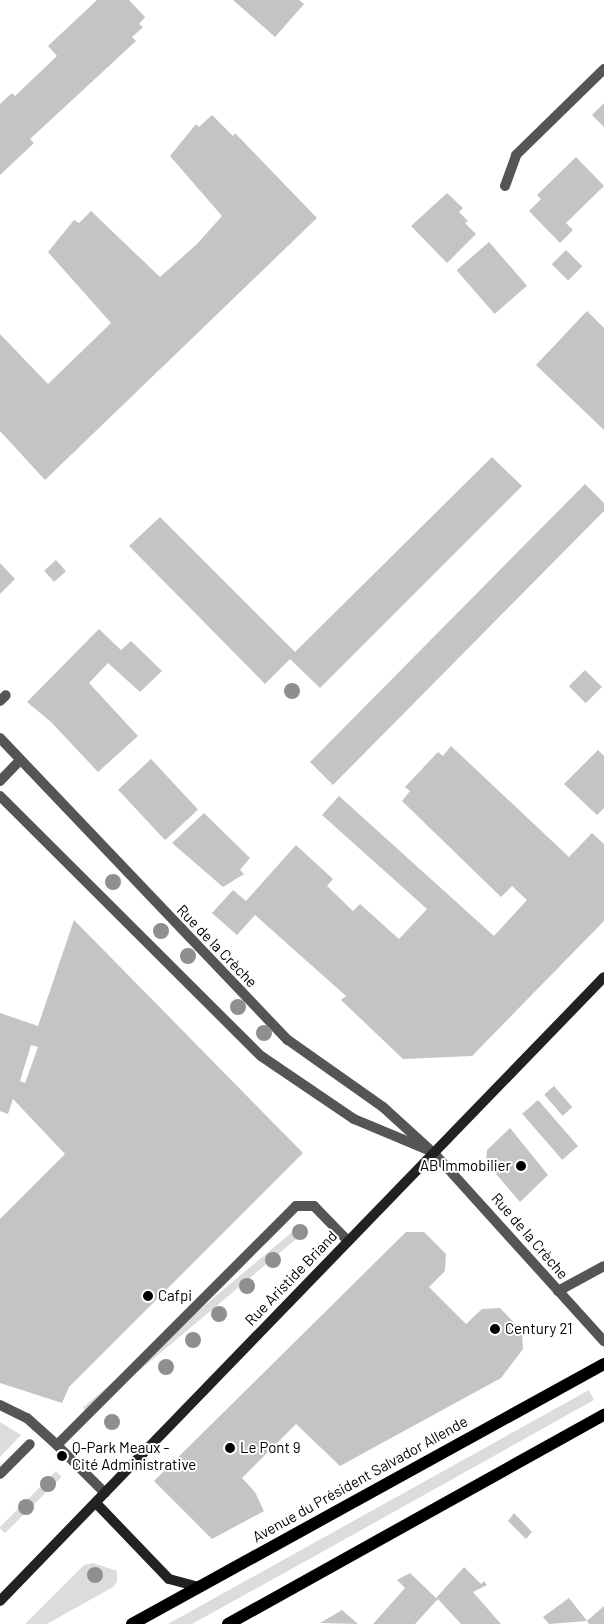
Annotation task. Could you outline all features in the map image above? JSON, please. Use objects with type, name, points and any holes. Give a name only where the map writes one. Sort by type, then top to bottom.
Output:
[{"type":"main road","name":"Rue Aristide Briand","points":[[0,1601],[604,977]]},
{"type":"main road","name":"Avenue du Président Salvador Allende","points":[[132,1624],[604,1364]]},
{"type":"main road","points":[[228,1624],[604,1415]]},
{"type":"main road","points":[[96,1502],[169,1579],[198,1587]]},
{"type":"street","points":[[505,186],[516,155],[604,70]]},
{"type":"street","name":"Rue de la Crèche","points":[[0,738],[288,1040],[382,1106],[433,1152],[604,1341]]},
{"type":"street","points":[[0,781],[20,760]]},
{"type":"street","name":"Rue de la Crèche","points":[[0,796],[260,1056],[354,1119],[433,1152]]},
{"type":"street","points":[[57,1445],[296,1206],[314,1206],[348,1241]]},
{"type":"street","points":[[558,1291],[604,1266]]},
{"type":"street","points":[[0,1405],[27,1418],[105,1493]]},
{"type":"street","points":[[0,1474],[16,1465],[30,1444]]},
{"type":"shaded area","points":[[298,1227],[303,1233],[88,1414],[83,1408]]},
{"type":"shaded area","points":[[589,1390],[594,1400],[322,1552],[192,1624],[168,1624]]},
{"type":"shaded area","points":[[0,1422],[21,1435],[0,1457]]},
{"type":"shaded area","points":[[56,1471],[62,1477],[5,1533],[0,1527]]},
{"type":"shaded area","points":[[93,1563],[117,1571],[117,1582],[113,1587],[47,1624],[25,1624],[84,1565]]},
{"type":"building","points":[[97,0],[129,0],[145,17],[139,24],[143,27],[132,37],[136,41],[30,139],[34,143],[0,175],[0,104],[12,93],[15,96],[57,56],[48,46]]},
{"type":"building","points":[[233,0],[299,0],[304,4],[275,37]]},
{"type":"building","points":[[604,103],[604,127],[592,115]]},
{"type":"building","points":[[212,115],[233,136],[235,133],[317,218],[45,480],[0,431],[0,334],[48,384],[111,323],[48,252],[74,220],[79,223],[91,211],[160,277],[197,244],[222,216],[170,156],[196,124],[199,127]]},
{"type":"building","points":[[576,157],[604,186],[566,223],[573,230],[560,243],[529,211],[541,199],[537,195]]},
{"type":"building","points":[[447,193],[463,208],[459,212],[468,221],[465,223],[476,234],[447,263],[411,226]]},
{"type":"building","points":[[489,242],[527,286],[495,314],[457,270]]},
{"type":"building","points":[[566,250],[582,266],[568,280],[552,264]]},
{"type":"building","points":[[587,311],[604,328],[604,430],[536,365]]},
{"type":"building","points":[[492,457],[522,486],[320,688],[290,659],[265,684],[129,546],[160,517],[295,652]]},
{"type":"building","points":[[585,484],[604,503],[604,511],[333,785],[310,762]]},
{"type":"building","points":[[56,560],[66,571],[54,582],[44,571]]},
{"type":"building","points":[[0,563],[15,579],[0,594]]},
{"type":"building","points":[[99,629],[121,650],[131,641],[162,671],[140,692],[108,663],[89,683],[138,736],[98,772],[51,722],[27,702]]},
{"type":"building","points":[[585,670],[602,687],[586,703],[569,686]]},
{"type":"building","points":[[451,746],[569,857],[592,833],[604,844],[604,921],[472,1056],[403,1059],[341,1000],[346,996],[255,915],[237,935],[212,913],[233,890],[246,901],[296,845],[333,879],[327,886],[353,911],[360,904],[399,939],[427,909],[322,815],[339,796],[494,936],[527,900],[512,886],[501,897],[402,801],[410,791],[405,787],[438,752],[443,756]]},
{"type":"building","points":[[598,750],[604,756],[604,808],[597,815],[564,784]]},
{"type":"building","points":[[151,759],[198,809],[165,840],[118,790]]},
{"type":"building","points":[[204,813],[250,858],[240,870],[244,874],[223,887],[172,843]]},
{"type":"building","points":[[74,920],[303,1153],[69,1387],[62,1403],[0,1383],[0,1219],[65,1154],[13,1099],[8,1114],[0,1111],[0,1013],[38,1026]],"holes":[[[31,1045],[38,1047],[25,1083],[20,1081]]]},
{"type":"building","points":[[554,1086],[572,1107],[563,1116],[544,1095]]},
{"type":"building","points":[[538,1100],[578,1146],[562,1160],[522,1114]]},
{"type":"building","points":[[510,1128],[548,1175],[520,1202],[486,1162],[487,1150]]},
{"type":"building","points":[[406,1232],[424,1232],[446,1254],[445,1271],[429,1287],[466,1324],[482,1309],[500,1308],[522,1331],[523,1349],[501,1378],[340,1466],[296,1424],[242,1478],[255,1492],[264,1511],[212,1539],[154,1481]]},
{"type":"building","points":[[514,1513],[532,1532],[526,1539],[508,1521]]},
{"type":"building","points":[[464,1567],[481,1584],[484,1581],[487,1585],[473,1592],[501,1624],[461,1624],[438,1599],[415,1624],[373,1624],[405,1588],[397,1580],[410,1573],[436,1598]]},
{"type":"building","points":[[569,1598],[587,1621],[549,1624],[543,1617]]},
{"type":"building","points":[[604,1606],[604,1624],[589,1624],[587,1621]]},
{"type":"building","points":[[342,1610],[358,1624],[320,1623]]},
{"type":"place","name":"AB Immobilier","points":[[521,1166]]},
{"type":"place","name":"Cafpi","points":[[148,1296]]},
{"type":"place","name":"Century 21","points":[[495,1329]]},
{"type":"place","name":"Le Pont 9","points":[[230,1448]]},
{"type":"place","name":"Q-Park Meaux - Cité Administrative","points":[[62,1456]]}]
